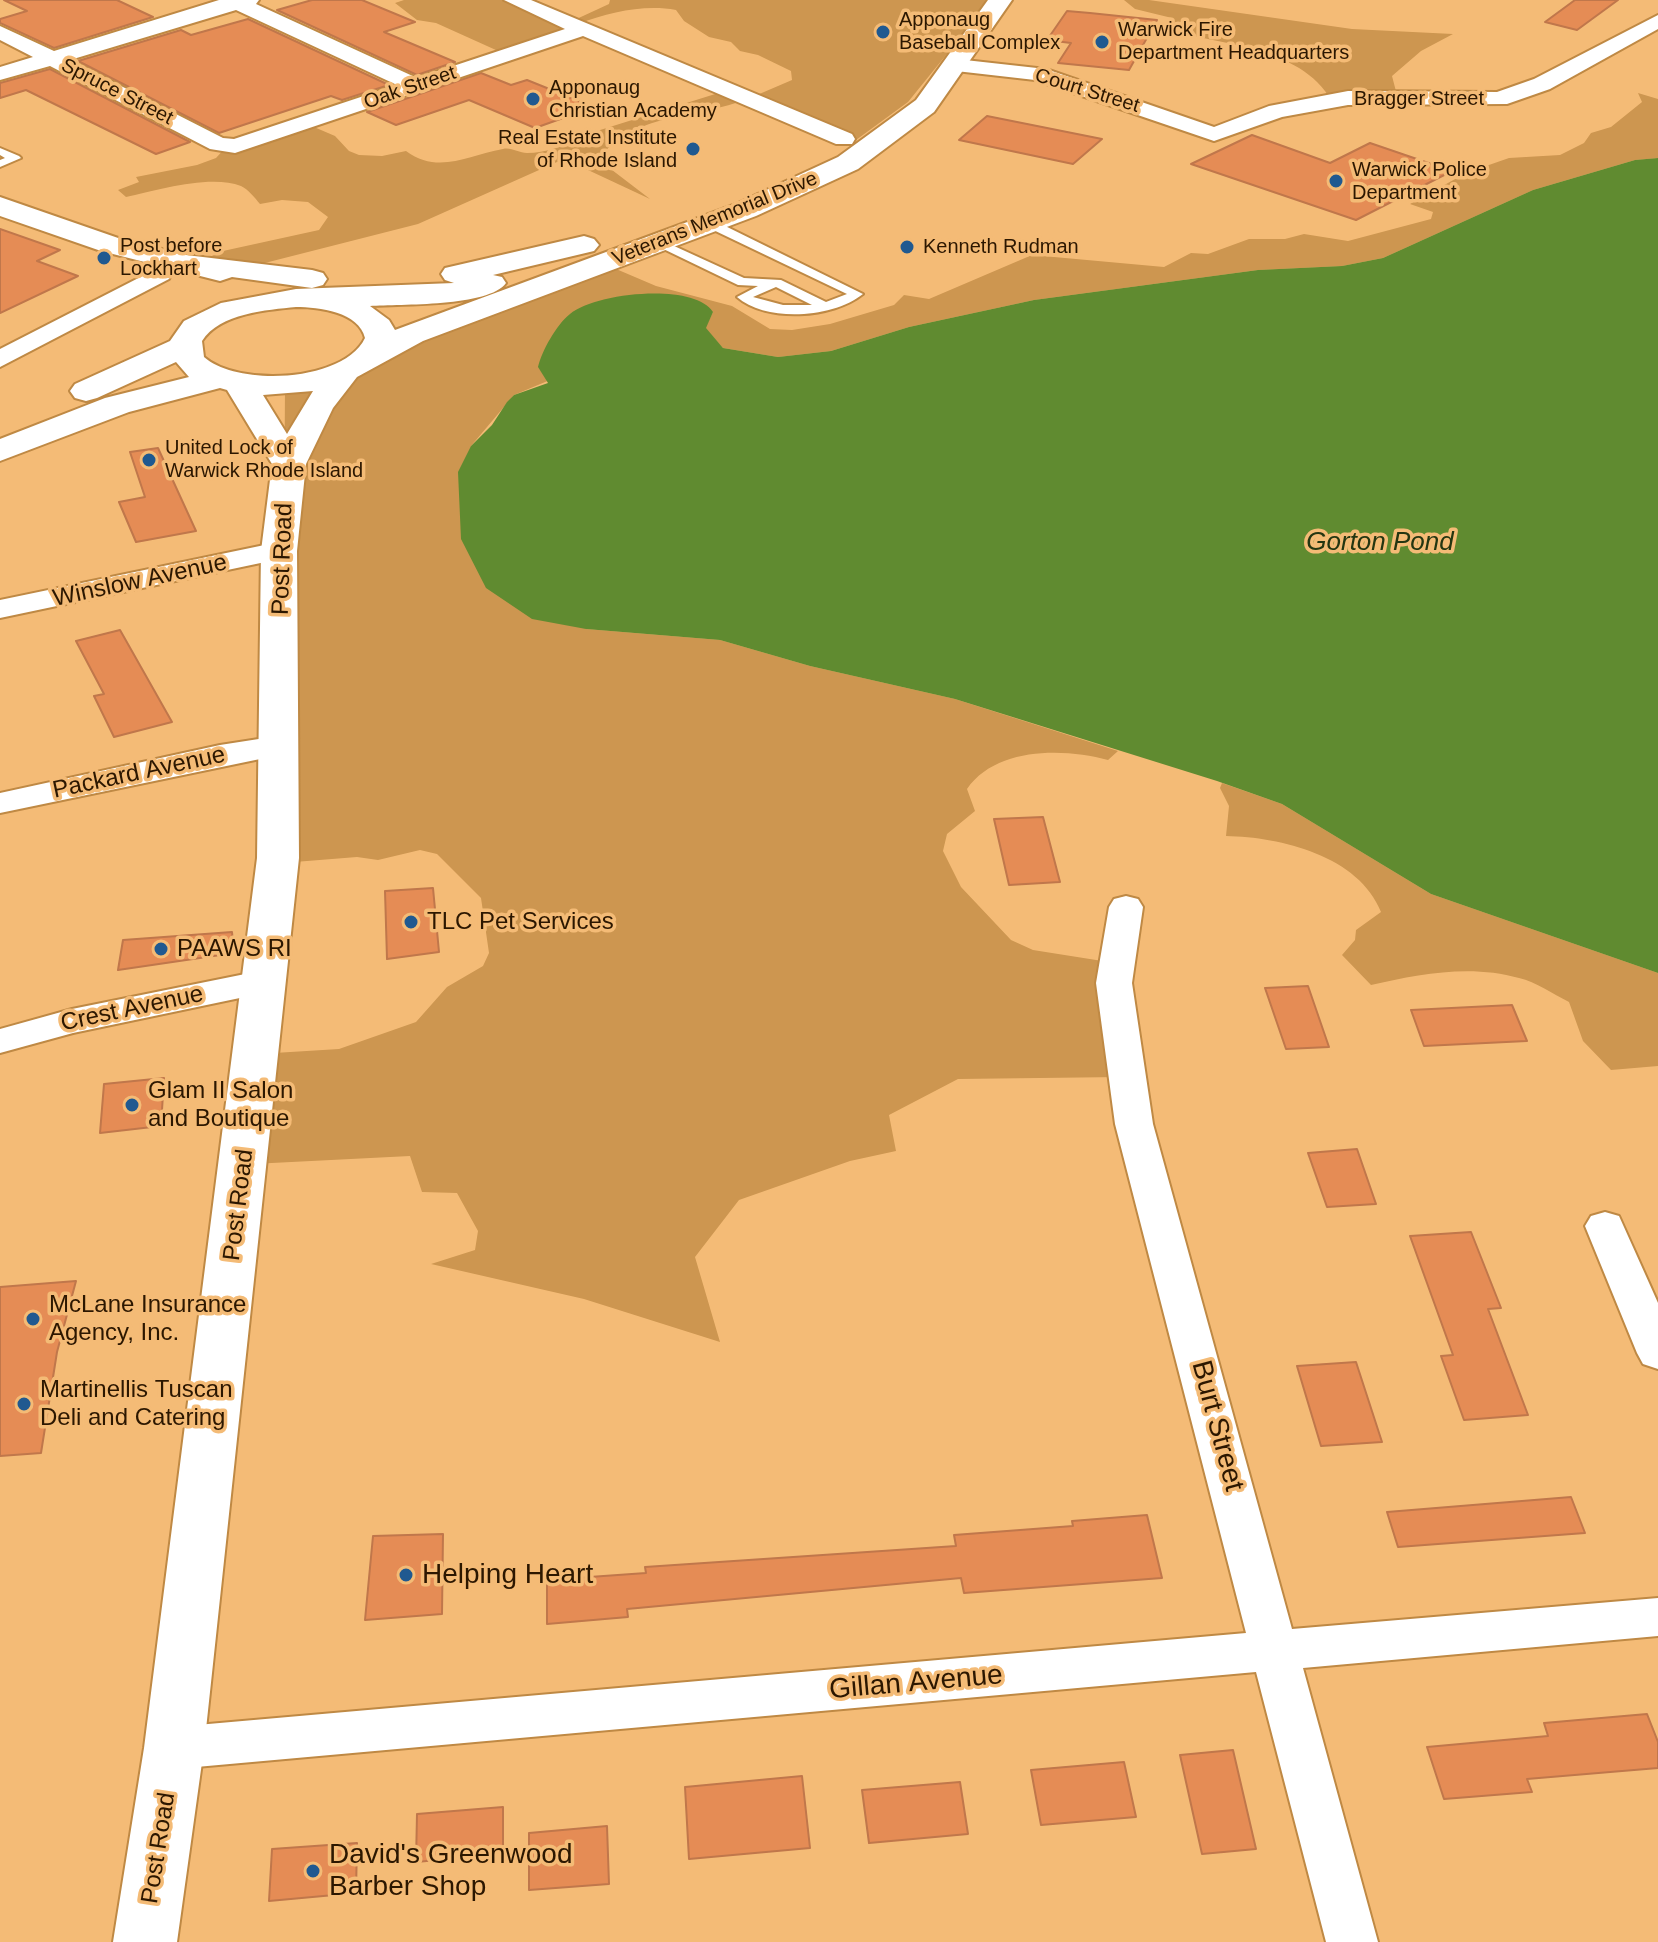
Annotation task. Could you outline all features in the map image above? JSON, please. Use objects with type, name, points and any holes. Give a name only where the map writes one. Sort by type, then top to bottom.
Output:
[{"type":"main road","name":"Veterans Memorial Drive","points":[[326,299],[466,291],[618,238],[763,182],[844,139],[905,87],[968,0]]},
{"type":"main road","name":"Veterans Memorial Drive","points":[[358,362],[412,334],[709,223],[814,180],[859,156],[925,106],[1000,0]]},
{"type":"main road","points":[[0,206],[111,245],[193,262],[328,281],[406,280],[478,270],[618,238]]},
{"type":"main road","points":[[111,245],[181,308],[189,359],[200,370],[229,381],[289,464]]},
{"type":"main road","points":[[193,262],[294,298]]},
{"type":"main road","points":[[0,428],[181,308],[236,307],[294,298],[326,299],[369,315],[379,327],[379,341],[358,362],[295,383],[229,381],[117,405],[0,451]]},
{"type":"main road","name":"Post Road","points":[[145,1942],[174,1748],[278,858],[279,551],[289,464],[318,406],[358,362]]},
{"type":"street","points":[[514,0],[844,139]]},
{"type":"street","points":[[0,74],[238,1],[416,86]]},
{"type":"street","name":"Bragger Street","points":[[1214,134],[1277,111],[1348,98],[1499,99],[1542,84],[1658,21]]},
{"type":"street","name":"Oak Street","points":[[235,146],[585,29]]},
{"type":"street","name":"Spruce Street","points":[[0,32],[218,144],[235,146]]},
{"type":"street","name":"Court Street","points":[[956,65],[1038,74],[1214,134]]},
{"type":"street","points":[[0,359],[181,308]]},
{"type":"street","name":"Winslow Avenue","points":[[0,609],[279,551]]},
{"type":"street","name":"Packard Avenue","points":[[0,803],[220,755],[278,746]]},
{"type":"street","name":"Burt Street","points":[[1126,907],[1114,983],[1134,1124],[1277,1651],[1352,1942]]},
{"type":"street","name":"Crest Avenue","points":[[0,1041],[72,1021],[265,982]]},
{"type":"street","points":[[1605,1226],[1658,1353]]},
{"type":"street","name":"Gillan Avenue","points":[[174,1748],[1658,1617]]},
{"type":"lane","points":[[0,151],[15,158],[0,164]]},
{"type":"lane","points":[[709,223],[857,294],[826,307],[802,311],[765,309],[743,297],[777,283]]},
{"type":"lane","points":[[657,243],[742,282],[777,283],[826,307]]},
{"type":"lane","points":[[742,282],[790,262]]},
{"type":"shaded area","points":[[404,0],[515,0],[570,22],[609,4],[610,0],[986,0],[976,18],[908,102],[856,140],[747,99],[647,125],[628,133],[612,145],[599,160],[650,199],[573,163],[557,162],[418,224],[249,267],[213,281],[185,268],[223,251],[319,230],[328,217],[308,202],[282,200],[260,204],[244,187],[229,183],[184,184],[126,197],[118,190],[139,182],[136,177],[197,165],[216,158],[226,147],[307,124],[335,136],[349,151],[359,155],[382,156],[406,151],[430,162],[442,162],[506,149],[534,153],[728,90],[750,98],[792,80],[791,71],[758,55],[740,51],[731,42],[709,37],[684,21],[676,10],[654,8],[611,14],[568,28],[507,55],[436,23],[417,20],[395,3]]},
{"type":"shaded area","points":[[1124,0],[1149,0],[1352,29],[1453,34],[1421,51],[1392,76],[1398,99],[1332,101],[1318,82],[1300,68],[1256,50],[1161,28],[1172,18],[1135,9]]},
{"type":"shaded area","points":[[1638,93],[1658,99],[1658,158],[1635,160],[1533,190],[1383,258],[1342,266],[1258,270],[1034,300],[909,327],[831,351],[778,357],[723,348],[705,328],[713,312],[514,395],[471,446],[586,629],[720,640],[810,666],[955,699],[1118,751],[1108,760],[1052,753],[1013,758],[995,765],[967,789],[975,811],[947,834],[943,851],[961,887],[1011,940],[1033,950],[1115,963],[1121,1077],[958,1079],[889,1115],[896,1151],[850,1161],[739,1200],[695,1257],[720,1342],[584,1299],[431,1264],[475,1250],[478,1231],[457,1193],[422,1192],[410,1156],[252,1164],[258,1054],[339,1049],[416,1022],[447,987],[483,966],[489,953],[481,898],[437,854],[420,850],[378,860],[357,857],[282,863],[285,386],[602,263],[656,286],[732,306],[770,329],[792,330],[830,324],[894,305],[904,295],[929,299],[1032,255],[1164,267],[1191,253],[1208,254],[1249,239],[1285,239],[1304,234],[1348,241],[1431,219],[1433,212],[1410,204],[1466,173],[1509,158],[1560,155],[1584,143],[1591,133],[1611,127],[1642,102]]},
{"type":"shaded area","points":[[1222,783],[1282,804],[1431,894],[1658,973],[1658,1066],[1611,1070],[1583,1041],[1569,1002],[1519,978],[1463,971],[1426,974],[1371,985],[1342,955],[1355,940],[1356,930],[1381,912],[1370,893],[1355,877],[1316,853],[1270,840],[1226,836],[1229,806],[1220,788]]},
{"type":"water","name":"Gorton Pond","points":[[1658,158],[1658,973],[1431,894],[1282,804],[1217,781],[955,699],[810,666],[720,640],[586,629],[532,619],[486,588],[461,539],[458,472],[471,446],[492,425],[514,395],[548,383],[538,367],[555,331],[570,314],[600,301],[643,294],[686,297],[702,303],[713,312],[706,328],[723,348],[778,357],[831,351],[909,327],[1034,300],[1258,270],[1342,266],[1383,258],[1533,190],[1635,160]]},
{"type":"building","points":[[4,0],[117,0],[153,17],[54,48],[0,23],[0,19],[27,11]]},
{"type":"building","points":[[312,0],[362,0],[415,22],[384,32],[455,62],[417,75],[277,10]]},
{"type":"building","points":[[1575,0],[1618,0],[1577,30],[1545,22]]},
{"type":"building","name":"Warwick Fire Department Headquarters","points":[[1067,11],[1157,20],[1129,70],[1058,63],[1071,43],[1047,40]]},
{"type":"building","points":[[248,19],[389,85],[342,100],[331,96],[219,133],[78,61],[181,30],[191,35]]},
{"type":"building","points":[[50,69],[190,142],[156,154],[26,90],[0,98],[0,83]]},
{"type":"building","points":[[481,73],[511,85],[527,80],[594,107],[535,128],[469,100],[396,125],[367,112]]},
{"type":"building","points":[[987,116],[1102,139],[1073,164],[959,140]]},
{"type":"building","name":"Warwick Police Department","points":[[1252,135],[1330,163],[1370,143],[1452,171],[1356,220],[1191,164]]},
{"type":"building","points":[[0,229],[60,250],[37,261],[78,276],[0,313]]},
{"type":"building","points":[[158,448],[196,531],[136,542],[119,502],[145,497],[130,452]]},
{"type":"building","points":[[120,630],[172,722],[114,737],[94,696],[104,694],[76,641]]},
{"type":"building","points":[[1043,817],[1060,882],[1009,885],[994,819]]},
{"type":"building","name":"TLC Pet Services","points":[[433,888],[439,952],[387,959],[385,891]]},
{"type":"building","name":"PAAWS RI","points":[[232,932],[234,953],[118,970],[123,940]]},
{"type":"building","points":[[1308,986],[1329,1047],[1286,1049],[1265,988]]},
{"type":"building","points":[[1512,1005],[1527,1041],[1424,1046],[1411,1010]]},
{"type":"building","name":"Glam II Salon and Boutique","points":[[164,1078],[161,1126],[100,1133],[104,1084]]},
{"type":"building","points":[[1357,1149],[1376,1204],[1327,1207],[1308,1153]]},
{"type":"building","points":[[1471,1232],[1501,1308],[1488,1309],[1528,1415],[1464,1420],[1441,1356],[1453,1355],[1410,1236]]},
{"type":"building","points":[[76,1281],[57,1352],[41,1453],[0,1456],[0,1287]]},
{"type":"building","points":[[1356,1362],[1382,1442],[1321,1446],[1297,1366]]},
{"type":"building","points":[[1571,1497],[1585,1533],[1398,1547],[1387,1512]]},
{"type":"building","points":[[1147,1515],[1162,1578],[964,1593],[961,1578],[627,1609],[628,1617],[547,1624],[547,1580],[646,1573],[645,1567],[956,1546],[954,1535],[1073,1526],[1072,1521]]},
{"type":"building","name":"Helping Heart","points":[[443,1534],[442,1614],[365,1620],[373,1536]]},
{"type":"building","points":[[1647,1714],[1658,1742],[1658,1768],[1527,1779],[1532,1792],[1444,1799],[1427,1747],[1548,1736],[1544,1723]]},
{"type":"building","points":[[1233,1750],[1256,1849],[1202,1854],[1180,1755]]},
{"type":"building","points":[[1124,1762],[1136,1817],[1041,1825],[1031,1770]]},
{"type":"building","points":[[802,1776],[810,1848],[689,1859],[685,1787]]},
{"type":"building","points":[[960,1782],[968,1834],[869,1843],[862,1790]]},
{"type":"building","points":[[503,1807],[503,1854],[416,1862],[417,1814]]},
{"type":"building","points":[[607,1826],[609,1884],[529,1890],[529,1833]]},
{"type":"building","name":"David's Greenwood Barber Shop","points":[[357,1843],[356,1893],[269,1901],[272,1849]]},
{"type":"place","name":"Apponaug Baseball Complex","points":[[883,32]]},
{"type":"place","name":"Warwick Fire Department Headquarters","points":[[1102,42]]},
{"type":"place","name":"Apponaug Christian Academy","points":[[533,99]]},
{"type":"place","name":"Real Estate Institute of Rhode Island","points":[[693,149]]},
{"type":"place","name":"Warwick Police Department","points":[[1336,181]]},
{"type":"place","name":"Kenneth Rudman","points":[[907,247]]},
{"type":"place","name":"Post before Lockhart","points":[[104,258]]},
{"type":"place","name":"United Lock of Warwick Rhode Island","points":[[149,460]]},
{"type":"place","name":"TLC Pet Services","points":[[411,922]]},
{"type":"place","name":"PAAWS RI","points":[[161,949]]},
{"type":"place","name":"Glam II Salon and Boutique","points":[[132,1105]]},
{"type":"place","name":"McLane Insurance Agency, Inc.","points":[[33,1319]]},
{"type":"place","name":"Martinellis Tuscan Deli and Catering","points":[[24,1404]]},
{"type":"place","name":"Helping Heart","points":[[406,1575]]},
{"type":"place","name":"David's Greenwood Barber Shop","points":[[313,1871]]}]
